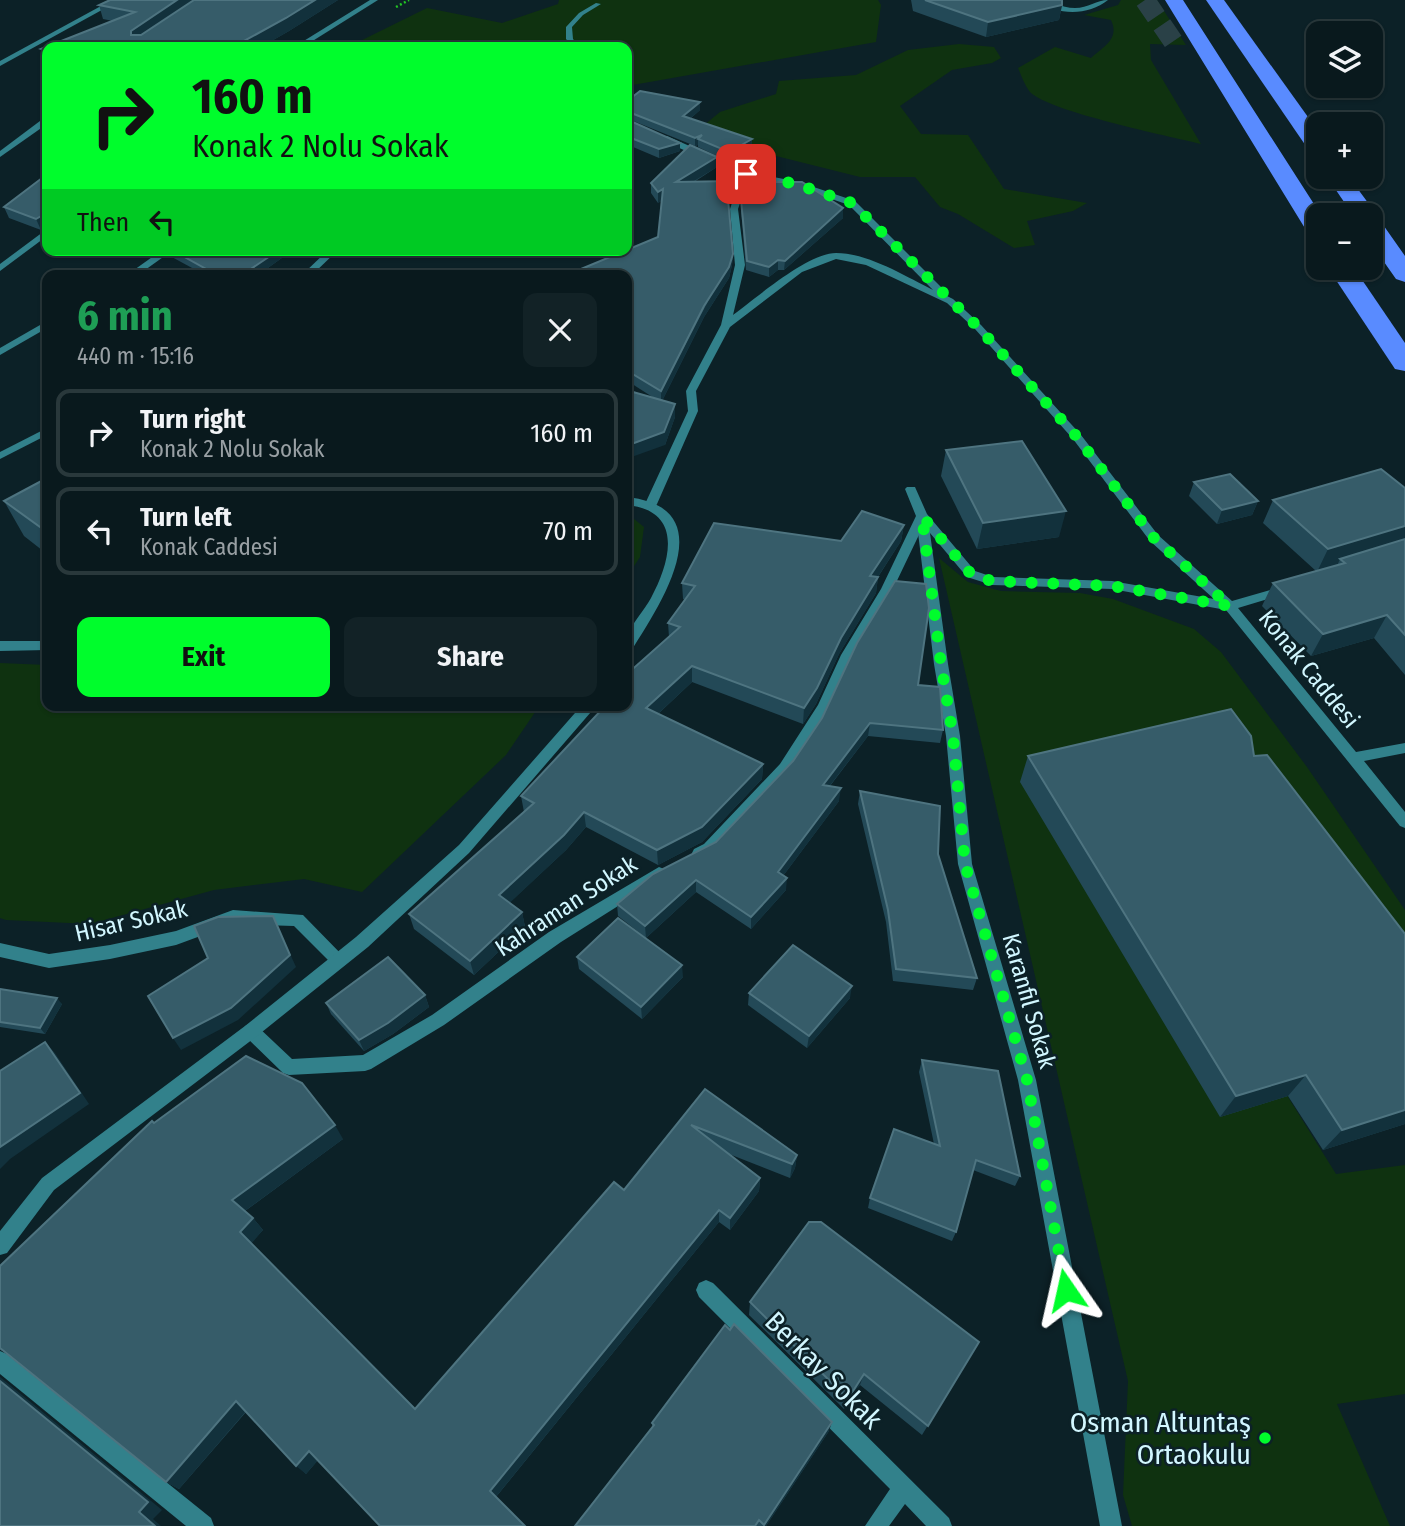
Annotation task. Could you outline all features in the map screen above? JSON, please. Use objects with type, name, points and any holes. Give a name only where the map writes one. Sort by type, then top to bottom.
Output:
[{"type":"main road","points":[[1174,0],[1306,210]]},
{"type":"main road","points":[[1215,0],[1306,130]]},
{"type":"main road","points":[[1192,69],[1231,123],[1304,207]]},
{"type":"main road","points":[[1383,243],[1405,274]]},
{"type":"main road","points":[[1349,280],[1405,363]]},
{"type":"street","points":[[0,64],[117,0]]},
{"type":"street","points":[[306,42],[375,0]]},
{"type":"street","points":[[1040,0],[1061,10],[1068,10],[1098,5],[1105,0]]},
{"type":"street","points":[[573,42],[569,27],[581,14],[598,4]]},
{"type":"street","points":[[0,155],[42,124]]},
{"type":"street","points":[[650,131],[746,174],[796,184],[852,203],[950,301]]},
{"type":"street","points":[[651,505],[693,411],[691,391],[726,324],[740,265],[734,209],[746,174]]},
{"type":"street","points":[[0,268],[42,236]]},
{"type":"street","points":[[139,270],[160,256]]},
{"type":"street","points":[[312,270],[327,256]]},
{"type":"street","name":"Konak Caddesi","points":[[726,324],[799,270],[835,256],[869,263],[950,301],[978,327],[1077,437],[1154,538],[1230,606],[1405,822]]},
{"type":"street","points":[[0,352],[42,327]]},
{"type":"street","points":[[0,456],[42,434]]},
{"type":"street","name":"Karanfil Sokak","points":[[911,489],[922,516],[953,736],[965,864],[1027,1080],[1111,1526]]},
{"type":"street","points":[[632,502],[651,505],[667,517],[674,536],[674,559],[654,604],[632,639]]},
{"type":"street","points":[[922,516],[971,574],[992,581],[1112,586],[1230,606],[1298,586]]},
{"type":"street","name":"Kahraman Sokak","points":[[251,1031],[289,1067],[365,1063],[438,1020],[555,937],[647,880],[709,848],[785,768],[824,706],[847,655],[887,589],[922,516]]},
{"type":"street","points":[[0,646],[42,646]]},
{"type":"street","points":[[0,1246],[48,1184],[251,1031],[339,960],[464,849],[585,711]]},
{"type":"street","points":[[1354,758],[1405,748]]},
{"type":"street","name":"Hisar Sokak","points":[[0,950],[49,961],[110,952],[176,937],[233,917],[298,920],[339,960]]},
{"type":"street","name":"Berkay Sokak","points":[[706,1290],[902,1490],[941,1526]]},
{"type":"street","points":[[0,1361],[203,1526]]},
{"type":"street","points":[[876,1526],[902,1490]]},
{"type":"green space","points":[[559,0],[878,0],[881,5],[876,42],[632,85],[632,42],[358,42],[427,8],[502,23],[558,4]]},
{"type":"green space","points":[[1121,0],[1157,0],[1186,45],[1150,44],[1151,60],[1201,144],[1084,115],[1042,100],[1026,87],[1018,68],[1055,47],[1091,58],[1105,46],[1114,32],[1111,20],[1084,15],[1118,5]]},
{"type":"green space","points":[[959,44],[994,47],[1001,58],[992,63],[952,70],[900,106],[921,134],[968,135],[1004,189],[1087,203],[1073,211],[1027,221],[1035,245],[1014,248],[958,214],[940,207],[915,177],[860,177],[692,135],[720,112],[776,94],[779,81],[856,75],[908,50]]},
{"type":"green space","points":[[632,517],[644,527],[640,557],[632,569]]},
{"type":"green space","points":[[939,558],[968,582],[1001,591],[1080,593],[1113,599],[1194,629],[1221,652],[1307,767],[1405,910],[1405,1053],[1288,1097],[1336,1174],[1405,1165],[1405,1394],[1337,1404],[1390,1526],[1132,1526],[1123,1495],[1128,1381]]},
{"type":"green space","points":[[0,663],[42,665],[42,711],[536,711],[506,755],[362,892],[304,879],[214,890],[90,924],[0,918]]},
{"type":"building","points":[[110,0],[177,0],[131,31],[131,35],[141,35],[194,0],[315,0],[242,42],[59,42],[135,12],[99,5]]},
{"type":"building","points":[[925,0],[1062,0],[1062,5],[988,22]]},
{"type":"building","points":[[640,91],[700,102],[683,116],[752,139],[729,152],[698,139],[702,135],[695,138],[632,113],[632,97]]},
{"type":"building","points":[[632,122],[680,143],[659,149],[632,138]]},
{"type":"building","points":[[690,145],[717,157],[676,182],[733,181],[728,199],[733,254],[729,267],[704,306],[661,391],[632,374],[632,270],[579,270],[612,256],[632,256],[632,248],[658,237],[663,189],[658,192],[651,183]]},
{"type":"building","points":[[42,178],[42,216],[36,219],[4,207]]},
{"type":"building","points":[[747,182],[802,182],[843,208],[785,261],[778,260],[769,267],[747,261],[741,200]]},
{"type":"building","points":[[183,256],[270,256],[249,270],[208,270]]},
{"type":"building","points":[[632,392],[675,404],[664,432],[632,444]]},
{"type":"building","points":[[1022,441],[1066,511],[983,523],[946,450]]},
{"type":"building","points":[[1381,469],[1405,488],[1405,526],[1328,549],[1273,500]]},
{"type":"building","points":[[1230,474],[1258,501],[1222,510],[1194,482]]},
{"type":"building","points":[[42,481],[42,528],[4,501]]},
{"type":"building","points":[[862,511],[904,525],[870,576],[878,577],[841,638],[817,688],[804,708],[692,666],[646,708],[763,764],[702,827],[657,850],[584,812],[564,835],[499,895],[522,912],[470,961],[409,914],[534,803],[521,796],[600,711],[632,711],[632,670],[680,627],[668,623],[695,586],[682,583],[714,523],[841,541]]},
{"type":"building","points":[[1405,539],[1405,635],[1387,615],[1323,634],[1273,583],[1345,563],[1340,559]]},
{"type":"building","points":[[895,581],[926,584],[929,608],[918,685],[940,687],[943,730],[870,723],[823,785],[841,788],[778,872],[787,878],[751,917],[696,880],[645,926],[617,904],[653,874],[716,842],[793,761],[822,718],[857,643]]},
{"type":"building","points":[[1231,709],[1251,736],[1254,756],[1267,755],[1405,934],[1405,1110],[1342,1130],[1306,1075],[1236,1096],[1028,756]]},
{"type":"building","points":[[860,791],[940,806],[938,854],[977,978],[896,969],[888,910]]},
{"type":"building","points":[[273,916],[290,955],[231,1008],[173,1038],[148,996],[208,958],[194,926],[218,917]]},
{"type":"building","points":[[618,918],[682,965],[641,1007],[577,957]]},
{"type":"building","points":[[793,945],[852,986],[809,1036],[749,993]]},
{"type":"building","points":[[388,957],[425,995],[388,1023],[359,1040],[326,1003]]},
{"type":"building","points":[[0,989],[57,998],[40,1028],[0,1022]]},
{"type":"building","points":[[45,1042],[80,1093],[0,1147],[0,1071]]},
{"type":"building","points":[[246,1056],[302,1083],[335,1125],[232,1200],[253,1218],[240,1232],[415,1409],[614,1182],[624,1190],[705,1089],[797,1155],[792,1164],[691,1125],[760,1178],[730,1218],[719,1210],[490,1491],[525,1526],[380,1526],[309,1451],[296,1466],[236,1401],[166,1482],[0,1348],[0,1266],[152,1121],[154,1123]]},
{"type":"building","points":[[922,1060],[998,1071],[1020,1176],[976,1160],[956,1232],[870,1198],[894,1129],[940,1146]]},
{"type":"building","points":[[809,1222],[821,1222],[979,1342],[928,1426],[864,1374],[848,1399],[750,1302]]},
{"type":"building","points":[[734,1324],[832,1422],[764,1525],[759,1520],[755,1526],[575,1526],[654,1425],[652,1423],[725,1325],[730,1330]]},
{"type":"building","points":[[0,1381],[148,1502],[139,1512],[155,1526],[0,1526]]},
{"type":"tunnel","points":[[1145,0],[1177,47]]},
{"type":"place","name":"Osman Altuntaş Ortaokulu","points":[[1265,1438]]},
{"type":"route","points":[[746,174],[796,184],[852,203],[978,327],[1077,437],[1154,538],[1230,606],[1112,586],[992,581],[971,574],[922,516],[953,736],[965,864],[1027,1080],[1066,1290]]}]
